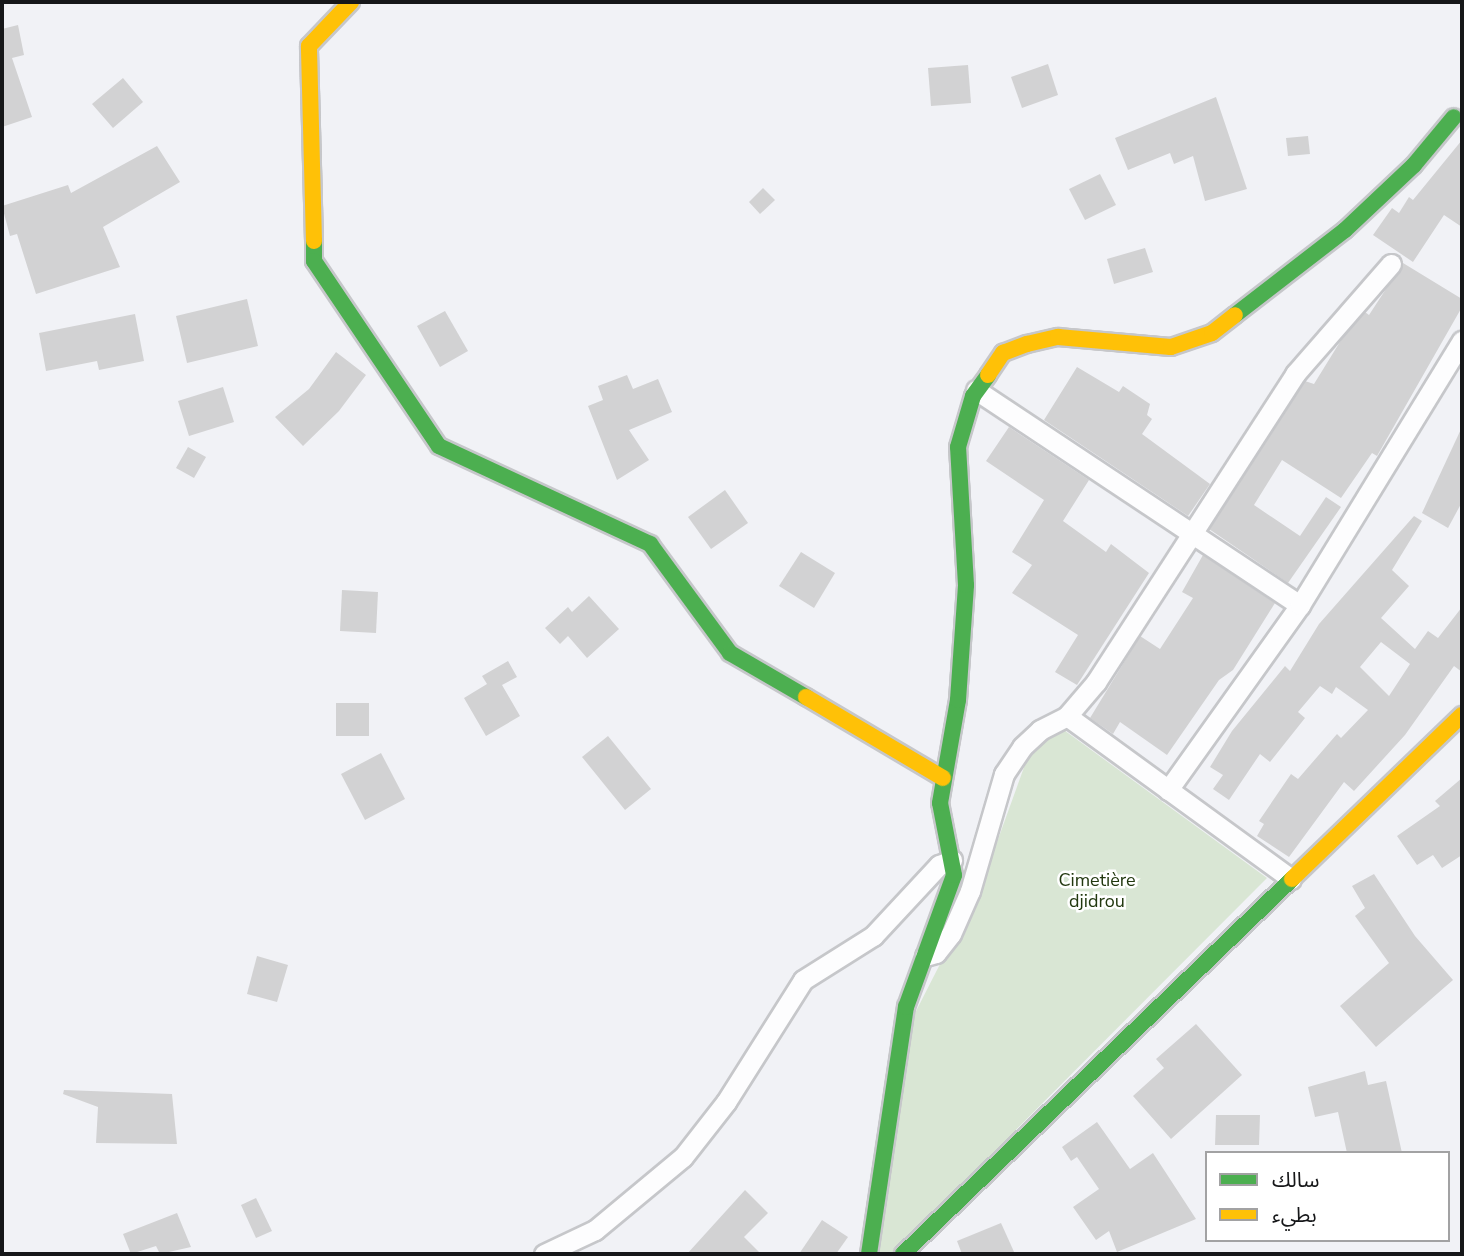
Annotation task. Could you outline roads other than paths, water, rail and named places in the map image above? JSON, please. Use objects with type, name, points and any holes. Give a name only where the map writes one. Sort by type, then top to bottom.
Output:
[{"type":"street","points":[[351,2],[309,46],[314,261],[439,446],[650,544],[730,653],[943,778]]},
{"type":"street","points":[[869,1254],[896,1055],[906,1007],[950,891],[952,860],[943,828],[943,778],[958,700],[966,585],[958,447],[964,414],[976,390],[1003,353],[1027,344],[1058,337],[1171,347],[1212,333],[1345,230],[1414,164],[1454,117]]},
{"type":"street","points":[[925,956],[944,944],[960,914],[1004,774],[1040,730],[1068,716],[1096,682],[1295,374],[1391,264]]},
{"type":"street","points":[[1168,790],[1300,605],[1462,341]]},
{"type":"street","points":[[976,390],[1300,605]]},
{"type":"street","points":[[903,1254],[1462,715]]},
{"type":"street","points":[[1068,716],[1291,879]]},
{"type":"street","points":[[544,1254],[595,1230],[661,1179],[708,1129],[803,980],[873,936],[939,865],[952,860]]},
{"type":"park label","name":"Cimetière djidrou","points":[[1097,891]]}]
